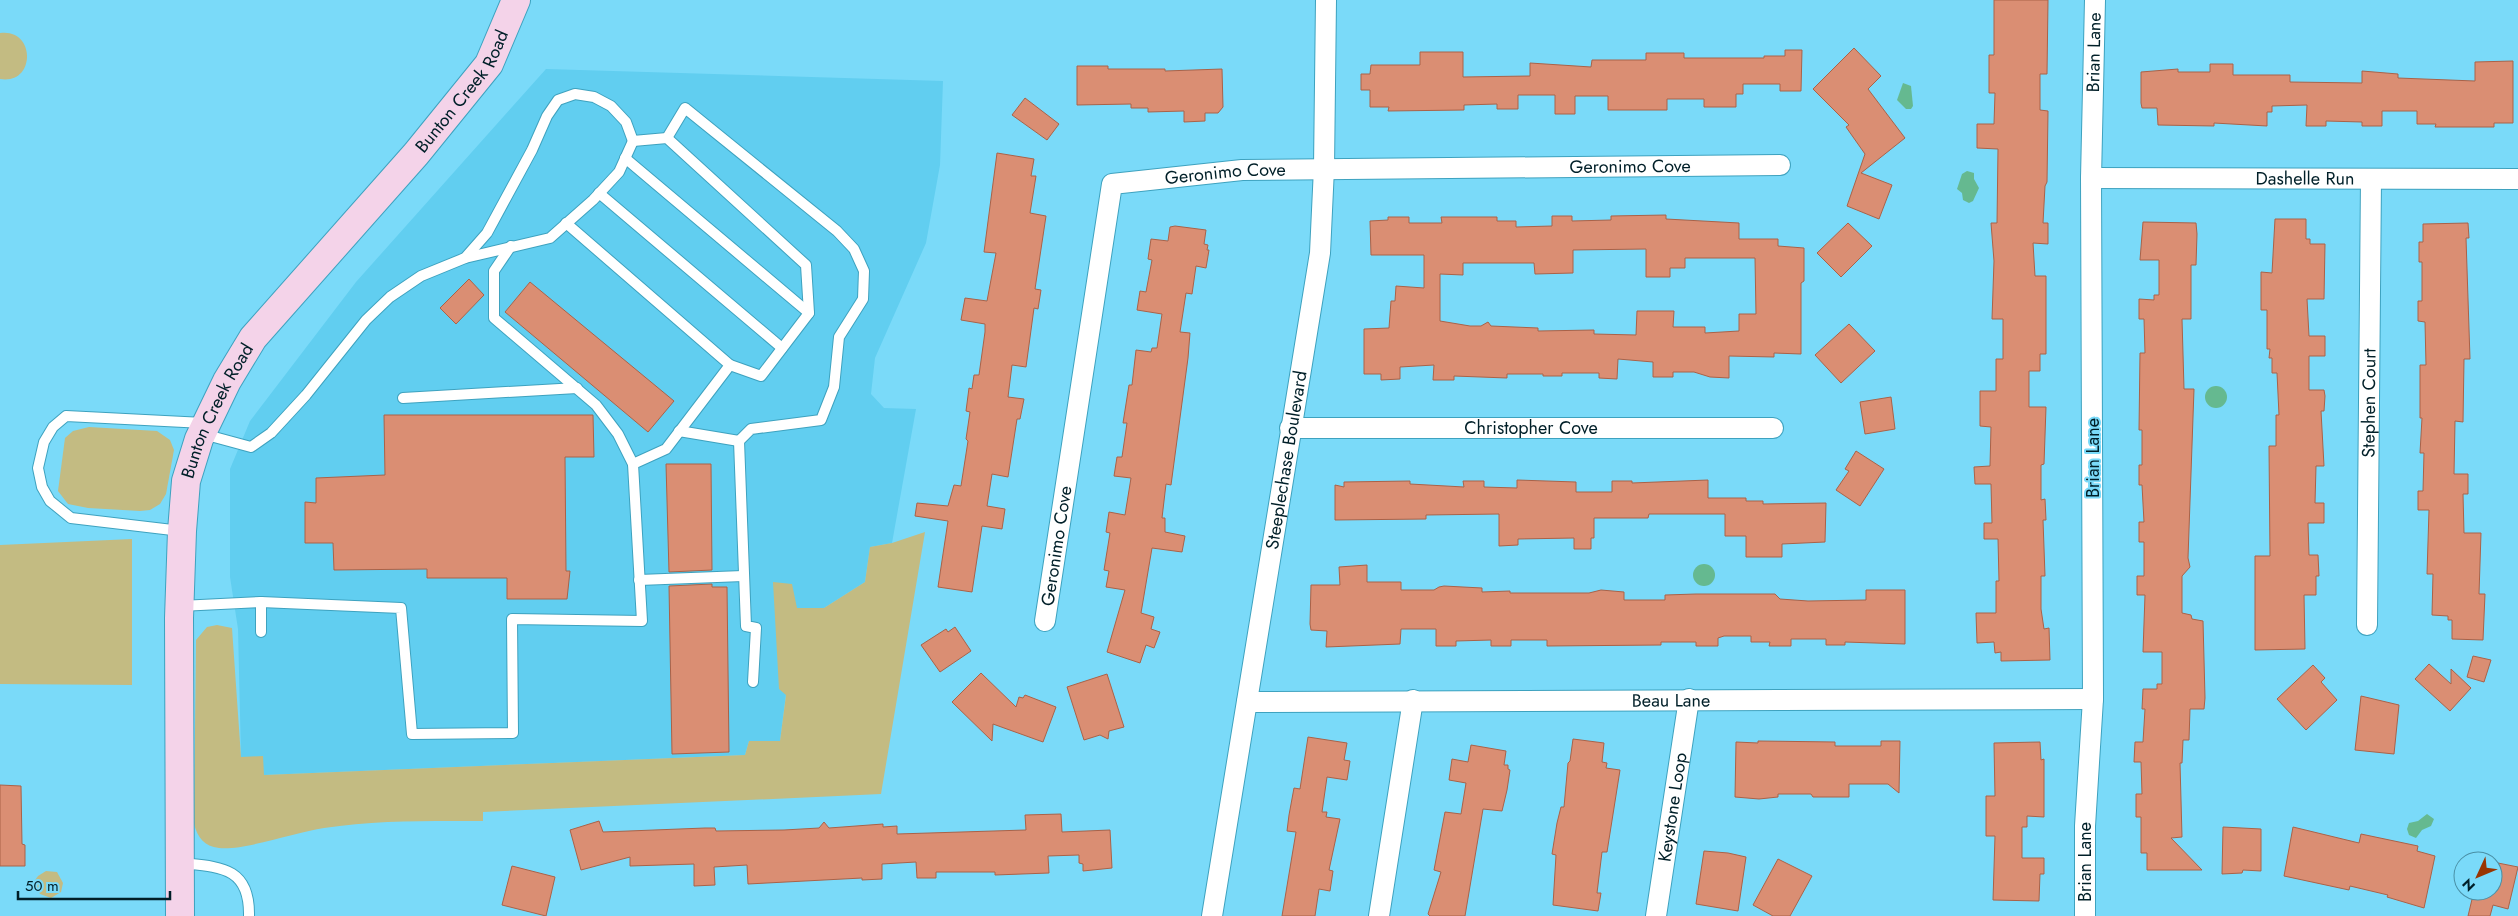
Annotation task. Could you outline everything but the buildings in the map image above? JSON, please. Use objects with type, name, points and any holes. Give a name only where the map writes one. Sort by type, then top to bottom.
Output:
[{"type":"street","name":"Bunton Creek Road","points":[[180,916],[179,606],[182,531],[186,481],[203,428],[253,338],[416,154],[489,64],[516,0]]},
{"type":"street","name":"Steeplechase Boulevard","points":[[1212,916],[1320,253],[1324,168],[1326,0]]},
{"type":"street","name":"Brian Lane","points":[[2085,916],[2085,826],[2093,699],[2092,178],[2095,0]]},
{"type":"street","name":"Geronimo Cove","points":[[1044,621],[1112,184],[1242,170],[1780,165]]},
{"type":"street","name":"Dashelle Run","points":[[2092,178],[2518,179]]},
{"type":"street","name":"Stephen Court","points":[[2368,626],[2371,179]]},
{"type":"street","name":"Christopher Cove","points":[[1290,428],[1773,428]]},
{"type":"street","name":"Beau Lane","points":[[1247,702],[2093,699]]},
{"type":"street","points":[[1379,916],[1413,700]]},
{"type":"street","name":"Keystone Loop","points":[[1656,916],[1689,700]]},
{"type":"lane","points":[[182,531],[71,518],[50,501],[42,487],[38,468],[44,442],[53,427],[66,416],[203,428],[251,447],[271,433],[300,402],[366,320],[390,297],[422,276],[465,258],[550,238],[599,193],[619,172],[632,141],[626,122],[611,106],[594,97],[575,94],[558,100],[547,116],[532,150],[487,233],[465,258]]},
{"type":"lane","points":[[667,138],[685,108],[837,231],[854,250],[864,271],[863,299],[839,337],[834,387],[821,420],[751,429],[739,441],[742,576],[746,626],[756,628],[753,682]]},
{"type":"lane","points":[[566,223],[730,365],[761,376],[808,313],[806,266],[667,138],[632,141]]},
{"type":"lane","points":[[626,158],[808,313]]},
{"type":"lane","points":[[599,193],[782,348]]},
{"type":"lane","points":[[179,606],[261,602],[402,608],[412,734],[513,734],[512,619],[642,621],[634,464],[618,434],[596,405],[494,318],[494,271],[511,246]]},
{"type":"lane","points":[[634,464],[666,449],[730,365]]},
{"type":"lane","points":[[403,398],[577,388]]},
{"type":"lane","points":[[679,431],[739,441]]},
{"type":"lane","points":[[639,580],[742,576]]},
{"type":"lane","points":[[261,602],[261,632]]},
{"type":"lane","points":[[179,862],[224,868],[236,876],[243,887],[248,916]]},
{"type":"shaded area","points":[[0,33],[12,34],[20,39],[25,47],[27,56],[25,66],[20,74],[12,79],[0,79]]},
{"type":"shaded area","points":[[546,69],[943,81],[940,165],[926,243],[875,358],[871,394],[884,408],[916,409],[892,543],[870,547],[865,582],[824,608],[797,608],[780,741],[749,741],[745,755],[264,775],[241,757],[238,629],[230,577],[230,469],[250,421],[356,282]]},
{"type":"shaded area","points":[[1903,83],[1911,86],[1913,106],[1911,109],[1906,109],[1897,100]]},
{"type":"shaded area","points":[[1967,171],[1974,173],[1974,179],[1979,188],[1973,201],[1969,203],[1963,200],[1962,193],[1957,189],[1962,174]]},
{"type":"shaded area","points":[[2216,386],[2224,389],[2227,397],[2224,405],[2216,408],[2208,405],[2205,397],[2208,389]]},
{"type":"shaded area","points":[[89,427],[157,431],[170,440],[174,450],[166,494],[160,504],[150,510],[140,511],[88,508],[68,504],[58,491],[65,438],[73,431]]},
{"type":"shaded area","points":[[925,532],[881,794],[483,812],[483,821],[404,821],[344,825],[312,830],[242,847],[229,848],[209,845],[202,840],[196,829],[194,824],[196,640],[207,627],[217,625],[232,628],[241,757],[263,756],[264,775],[745,755],[749,741],[780,741],[786,695],[779,689],[773,582],[792,584],[797,608],[824,608],[865,582],[870,547],[892,543]]},
{"type":"shaded area","points":[[132,539],[132,685],[0,684],[0,545]]},
{"type":"shaded area","points":[[1700,564],[1708,564],[1715,571],[1715,579],[1708,586],[1700,586],[1693,579],[1693,571]]},
{"type":"shaded area","points":[[2427,814],[2434,819],[2431,826],[2422,830],[2416,838],[2409,835],[2407,829],[2409,823],[2418,821]]},
{"type":"shaded area","points":[[46,871],[57,872],[63,883],[61,892],[51,898],[40,894],[33,883],[38,876]]}]
